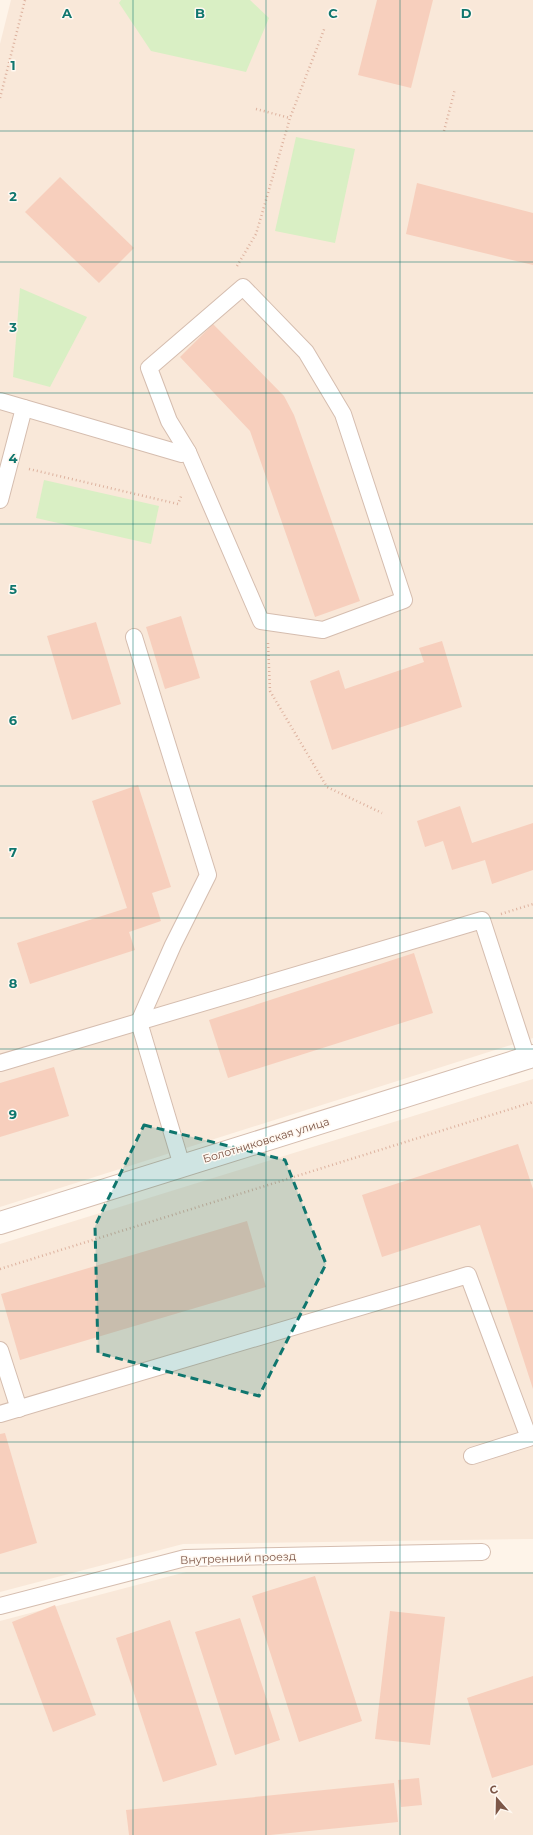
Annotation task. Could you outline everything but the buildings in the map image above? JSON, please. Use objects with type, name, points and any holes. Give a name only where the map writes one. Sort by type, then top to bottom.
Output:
[{"type":"street","name":"Болотниковская улица","points":[[0,1223],[530,1057]]},
{"type":"lane","points":[[243,287],[306,352],[343,414],[404,600],[323,630],[261,620],[191,459],[169,421],[149,368],[243,287]]},
{"type":"lane","points":[[0,401],[182,454],[191,459]]},
{"type":"lane","points":[[0,500],[24,408]]},
{"type":"lane","points":[[134,637],[208,875],[173,945],[139,1022],[182,1166]]},
{"type":"lane","points":[[0,1063],[482,920],[530,1057]]},
{"type":"lane","points":[[0,1414],[468,1275],[529,1438],[472,1456]]},
{"type":"lane","points":[[0,1350],[19,1409]]},
{"type":"lane","name":"Внутренний проезд","points":[[0,1606],[185,1558],[482,1552]]},
{"type":"path","points":[[0,98],[25,0]]},
{"type":"path","points":[[236,267],[256,234],[290,118],[325,28]]},
{"type":"path","points":[[444,131],[455,89]]},
{"type":"path","points":[[256,109],[290,118]]},
{"type":"path","points":[[9,465],[178,504],[191,459]]},
{"type":"path","points":[[266,621],[270,690],[327,787],[382,813]]},
{"type":"path","points":[[482,920],[533,904]]},
{"type":"path","points":[[0,1269],[533,1102]]},
{"type":"highlighted area","points":[[144,1125],[285,1160],[326,1264],[259,1396],[98,1353],[95,1226]]},
{"type":"shaded area","points":[[11,0],[533,0],[533,1038],[0,1207],[0,44]]},
{"type":"shaded area","points":[[533,1079],[533,1539],[183,1544],[0,1592],[0,1244]]},
{"type":"shaded area","points":[[186,1572],[533,1572],[533,1835],[0,1835],[0,1621]]},
{"type":"green space","points":[[121,0],[250,0],[269,18],[246,72],[151,51],[119,3]]},
{"type":"green space","points":[[296,137],[355,149],[335,243],[275,231]]},
{"type":"green space","points":[[20,288],[87,317],[50,387],[13,377]]},
{"type":"green space","points":[[44,480],[159,506],[151,544],[36,518]]}]
